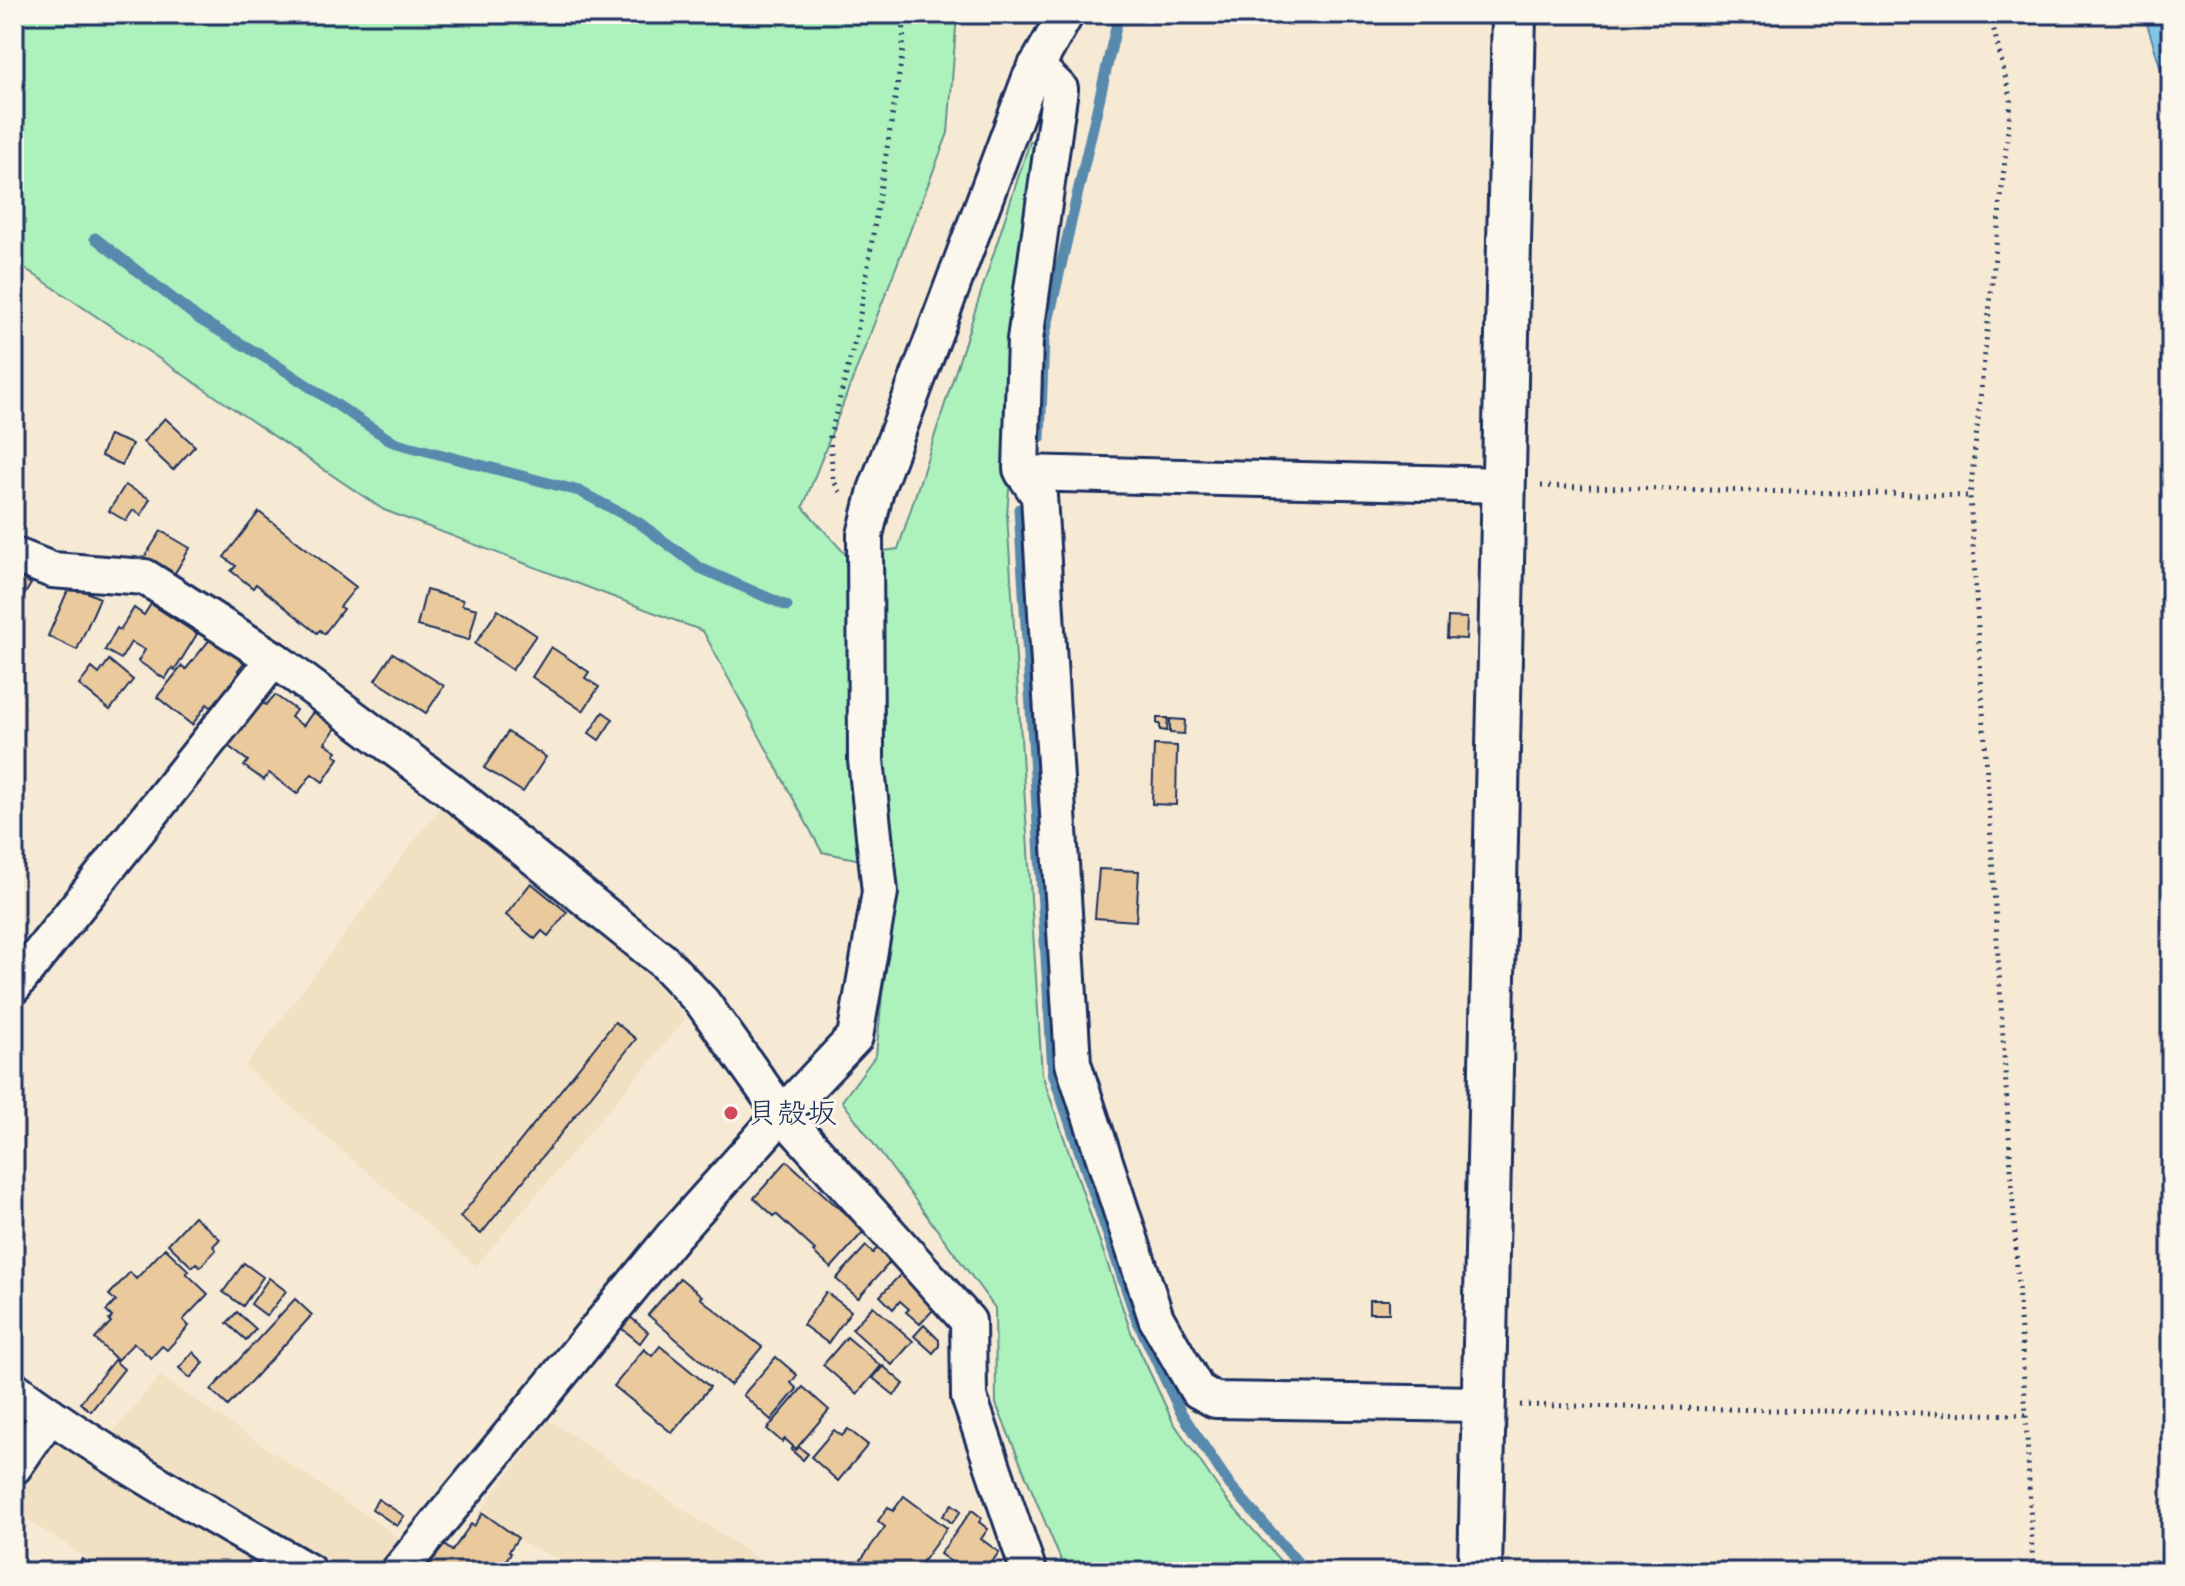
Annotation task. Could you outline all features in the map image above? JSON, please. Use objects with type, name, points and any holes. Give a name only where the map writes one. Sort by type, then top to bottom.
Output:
[{"type":"street","points":[[398,1572],[673,1236],[855,1037],[880,892],[866,760],[865,535],[882,476],[1030,78],[1066,14]]},
{"type":"street","points":[[1480,1572],[1514,14]]},
{"type":"street","points":[[1036,66],[1060,89],[1025,340],[1021,469],[1039,496],[1073,1063],[1156,1318],[1197,1390],[1215,1400],[1483,1404]]},
{"type":"street","points":[[1023,473],[1504,485]]},
{"type":"street","points":[[14,555],[52,570],[145,577],[274,659],[449,789],[663,961],[703,1003],[782,1114],[968,1321],[969,1397],[1029,1572]]},
{"type":"street","points":[[14,986],[274,659]]},
{"type":"street","points":[[14,1389],[115,1457],[309,1572]]},
{"type":"street","points":[[14,1467],[50,1415]]},
{"type":"path","points":[[867,528],[847,505],[833,480],[830,436],[857,333],[903,50],[904,14]]},
{"type":"path","points":[[1990,14],[2011,101],[1970,496],[2033,1572]]},
{"type":"path","points":[[1504,485],[1970,496]]},
{"type":"path","points":[[1483,1404],[2026,1415]]},
{"type":"shaded area","points":[[443,803],[637,961],[686,1019],[476,1266],[245,1067]]},
{"type":"shaded area","points":[[160,1376],[402,1540],[377,1572],[326,1572],[106,1440]]},
{"type":"shaded area","points":[[549,1420],[778,1572],[587,1572],[500,1532],[478,1514]]},
{"type":"shaded area","points":[[50,1436],[61,1436],[294,1572],[109,1572],[18,1514],[22,1475]]},
{"type":"green space","points":[[14,14],[957,14],[948,133],[803,507],[847,556],[898,549],[1030,141],[1037,146],[1007,514],[1042,1074],[1131,1332],[1173,1422],[1226,1499],[1290,1572],[1065,1570],[996,1404],[995,1308],[842,1101],[876,1055],[895,867],[822,852],[703,631],[384,510],[14,261]]},
{"type":"water","points":[[2144,14],[2171,14],[2171,102]]},
{"type":"building","points":[[165,418],[195,446],[173,470],[143,442]]},
{"type":"building","points":[[109,435],[132,444],[122,465],[101,456]]},
{"type":"building","points":[[125,485],[150,499],[141,515],[133,510],[126,521],[109,511]]},
{"type":"building","points":[[259,512],[356,587],[324,634],[320,630],[317,633],[256,584],[253,588],[231,571],[236,566],[224,557]]},
{"type":"building","points":[[161,531],[190,548],[173,576],[144,558]]},
{"type":"building","points":[[14,574],[31,584],[23,597],[14,592]]},
{"type":"building","points":[[70,585],[100,598],[77,650],[48,636]]},
{"type":"building","points":[[426,590],[463,600],[462,605],[477,609],[469,640],[417,626]]},
{"type":"building","points":[[151,604],[197,634],[175,670],[172,668],[165,679],[138,661],[145,650],[131,642],[121,659],[105,650],[117,628],[120,630],[134,608],[144,615]]},
{"type":"building","points":[[498,610],[536,635],[512,670],[475,644]]},
{"type":"building","points":[[1448,617],[1467,618],[1466,639],[1447,638]]},
{"type":"building","points":[[211,638],[225,648],[230,642],[249,657],[212,708],[207,704],[192,725],[157,697],[182,666],[186,669]]},
{"type":"building","points":[[551,647],[589,672],[585,678],[599,687],[583,711],[532,677]]},
{"type":"building","points":[[393,653],[444,686],[426,713],[375,680]]},
{"type":"building","points":[[109,660],[133,680],[110,710],[79,685],[92,668],[99,674]]},
{"type":"building","points":[[275,695],[296,710],[291,717],[303,726],[316,708],[339,724],[325,743],[337,751],[334,755],[339,758],[323,782],[312,774],[297,794],[269,773],[264,780],[244,766],[248,761],[228,746],[260,701],[266,705]]},
{"type":"building","points":[[603,712],[613,719],[599,740],[589,733]]},
{"type":"building","points":[[1157,718],[1168,718],[1167,731],[1160,730]]},
{"type":"building","points":[[1170,719],[1185,720],[1184,734],[1170,733]]},
{"type":"building","points":[[508,732],[546,757],[523,792],[484,768]]},
{"type":"building","points":[[1154,745],[1177,746],[1176,805],[1152,804]]},
{"type":"building","points":[[1099,869],[1139,871],[1136,921],[1095,918]]},
{"type":"building","points":[[531,883],[567,912],[548,936],[542,931],[535,939],[506,915]]},
{"type":"building","points":[[615,1022],[636,1039],[481,1234],[460,1217]]},
{"type":"building","points":[[787,1161],[864,1231],[831,1268],[776,1214],[774,1216],[754,1198]]},
{"type":"building","points":[[194,1216],[220,1239],[213,1246],[216,1250],[200,1267],[196,1263],[192,1267],[168,1244]]},
{"type":"building","points":[[866,1246],[873,1253],[878,1247],[892,1260],[858,1298],[836,1279]]},
{"type":"building","points":[[165,1248],[208,1294],[183,1320],[189,1326],[167,1350],[162,1346],[151,1358],[134,1343],[117,1360],[95,1339],[111,1322],[112,1317],[106,1311],[116,1301],[109,1295],[130,1272],[136,1279]]},
{"type":"building","points":[[244,1263],[263,1277],[243,1306],[223,1292]]},
{"type":"building","points":[[901,1274],[930,1300],[928,1302],[934,1309],[920,1324],[906,1312],[909,1309],[900,1301],[893,1309],[880,1296]]},
{"type":"building","points":[[269,1278],[286,1291],[267,1316],[251,1304]]},
{"type":"building","points":[[680,1278],[702,1296],[700,1298],[762,1347],[730,1385],[648,1315]]},
{"type":"building","points":[[826,1292],[851,1311],[828,1343],[803,1325]]},
{"type":"building","points":[[295,1299],[312,1315],[228,1406],[211,1390]]},
{"type":"building","points":[[1369,1300],[1389,1300],[1389,1313],[1369,1313]]},
{"type":"building","points":[[873,1306],[913,1341],[892,1365],[852,1329]]},
{"type":"building","points":[[237,1312],[256,1329],[246,1340],[227,1323]]},
{"type":"building","points":[[629,1316],[648,1332],[640,1343],[620,1327]]},
{"type":"building","points":[[924,1325],[939,1340],[939,1346],[933,1353],[914,1336]]},
{"type":"building","points":[[847,1337],[881,1366],[857,1394],[823,1365]]},
{"type":"building","points":[[660,1346],[710,1387],[672,1433],[614,1386],[644,1349],[652,1356]]},
{"type":"building","points":[[193,1352],[204,1363],[190,1378],[179,1368]]},
{"type":"building","points":[[776,1357],[797,1375],[791,1383],[797,1389],[771,1420],[743,1395]]},
{"type":"building","points":[[114,1360],[124,1369],[91,1411],[80,1403]]},
{"type":"building","points":[[883,1366],[904,1384],[894,1395],[873,1378]]},
{"type":"building","points":[[803,1387],[829,1410],[796,1449],[767,1429]]},
{"type":"building","points":[[848,1429],[868,1445],[838,1481],[811,1457],[834,1430],[842,1436]]},
{"type":"building","points":[[793,1447],[796,1450],[799,1447],[808,1454],[803,1460],[791,1450]]},
{"type":"building","points":[[904,1496],[947,1528],[915,1572],[852,1572],[885,1527],[878,1521],[888,1507],[893,1511]]},
{"type":"building","points":[[378,1499],[404,1516],[397,1526],[372,1509]]},
{"type":"building","points":[[952,1504],[961,1511],[952,1523],[943,1516]]},
{"type":"building","points":[[972,1510],[982,1518],[979,1522],[988,1529],[981,1539],[999,1552],[985,1572],[965,1572],[940,1554]]},
{"type":"building","points":[[483,1513],[518,1538],[497,1572],[424,1572],[444,1545],[452,1551]]},
{"type":"building","points":[[82,1559],[103,1572],[74,1572]]},
{"type":"waterway","points":[[1040,438],[1044,339],[1119,14]]},
{"type":"waterway","points":[[95,238],[199,319],[269,360],[393,442],[579,491],[638,522],[700,568],[787,606]]},
{"type":"waterway","points":[[1019,509],[1053,1073],[1136,1318],[1180,1411],[1230,1485],[1306,1572]]},
{"type":"place","name":"貝殻坂","points":[[731,1113]]}]
